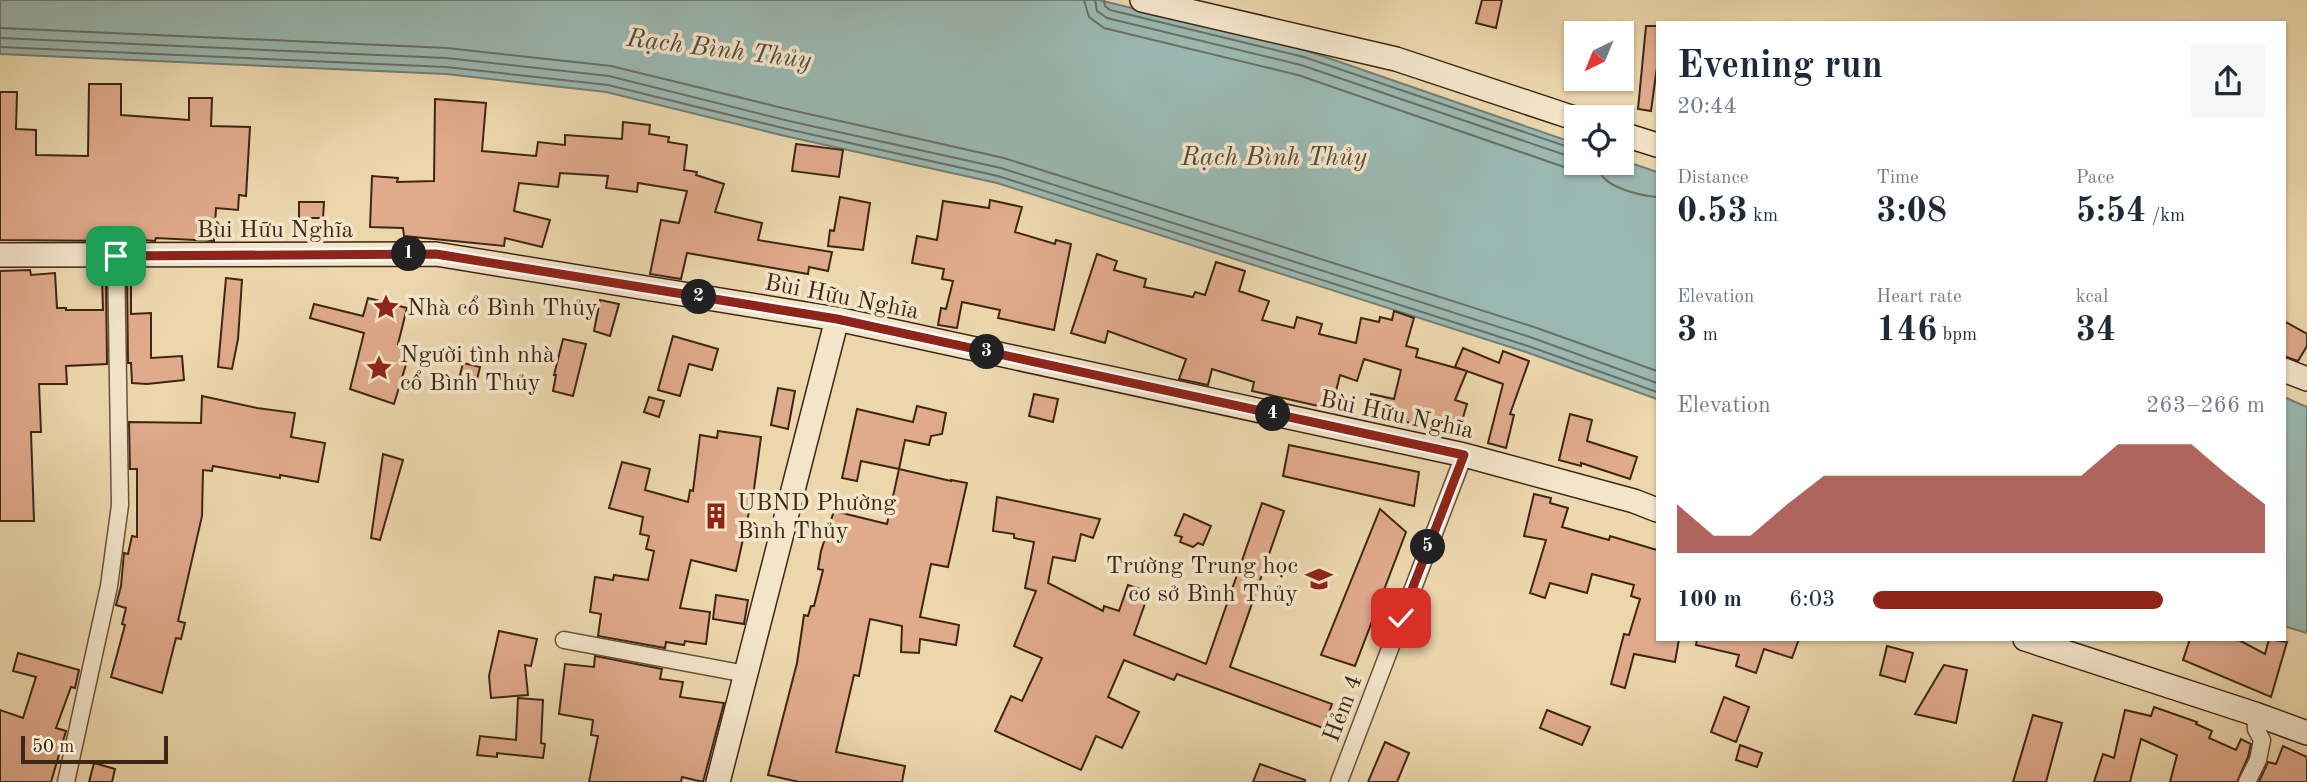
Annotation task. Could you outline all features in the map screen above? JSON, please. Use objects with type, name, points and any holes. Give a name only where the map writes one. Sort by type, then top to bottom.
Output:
[{"type":"street","points":[[1142,0],[1396,59],[1564,115]]},
{"type":"street","points":[[1634,138],[1656,145]]},
{"type":"street","name":"Bùi Hữu Nghĩa","points":[[0,255],[436,254],[837,319],[1464,455],[1634,501],[1656,510]]},
{"type":"street","points":[[66,782],[109,586],[120,505],[116,256]]},
{"type":"street","points":[[718,782],[837,319]]},
{"type":"street","points":[[2286,371],[2307,379]]},
{"type":"street","name":"Hẻm 4","points":[[1339,782],[1464,455]]},
{"type":"street","points":[[564,640],[746,674]]},
{"type":"street","points":[[2031,641],[2255,713],[2307,733]]},
{"type":"street","points":[[2246,782],[2258,761],[2262,740],[2256,729],[2255,713]]},
{"type":"water","name":"Rạch Bình Thủy","points":[[0,0],[1099,0],[1305,50],[1564,140],[1564,175],[1634,175],[1634,164],[1656,172],[1656,399],[1526,352],[997,183],[785,136],[606,92],[446,74],[0,54]]},
{"type":"water","points":[[2286,398],[2307,407],[2307,633],[2286,627]]},
{"type":"building","points":[[1482,0],[1502,0],[1496,28],[1476,23]]},
{"type":"building","points":[[1646,26],[1656,26],[1656,74],[1651,111],[1638,109]]},
{"type":"building","points":[[89,84],[121,84],[121,115],[189,120],[189,98],[212,98],[211,126],[250,127],[246,196],[239,195],[238,210],[216,208],[214,241],[156,238],[155,241],[122,238],[122,241],[0,240],[0,92],[17,92],[16,129],[36,130],[36,155],[88,156]]},
{"type":"building","points":[[435,99],[486,103],[482,151],[536,156],[538,142],[565,145],[565,135],[622,139],[623,122],[650,125],[649,134],[669,137],[668,142],[687,145],[684,170],[697,172],[696,175],[724,184],[715,212],[762,223],[758,240],[832,252],[828,271],[809,267],[808,274],[687,253],[681,279],[650,274],[661,220],[679,223],[687,191],[638,183],[637,192],[606,188],[608,176],[560,173],[558,187],[519,183],[514,211],[550,220],[542,247],[505,238],[504,246],[404,236],[403,228],[370,227],[372,176],[398,178],[397,182],[434,181]]},
{"type":"building","points":[[796,144],[843,150],[839,177],[792,171]]},
{"type":"building","points":[[840,197],[870,203],[863,250],[828,246],[830,230],[834,231]]},
{"type":"building","points":[[990,200],[1022,207],[1015,232],[1055,244],[1056,240],[1071,244],[1054,330],[998,318],[1000,310],[962,302],[957,328],[938,325],[941,308],[946,309],[953,281],[942,279],[944,269],[912,263],[917,236],[937,240],[943,201],[989,208]]},
{"type":"building","points":[[299,202],[324,202],[323,218],[299,218]]},
{"type":"building","points":[[1097,254],[1117,261],[1114,270],[1146,279],[1144,287],[1193,297],[1195,292],[1205,295],[1216,262],[1245,271],[1239,291],[1269,301],[1262,320],[1294,328],[1297,317],[1322,324],[1319,334],[1356,343],[1361,318],[1379,322],[1380,317],[1392,320],[1394,311],[1414,318],[1406,346],[1418,349],[1416,357],[1467,371],[1455,400],[1467,404],[1459,431],[1437,424],[1435,430],[1400,420],[1401,417],[1368,410],[1371,394],[1394,399],[1401,370],[1364,359],[1357,381],[1340,375],[1335,395],[1330,394],[1327,408],[1252,391],[1254,382],[1212,369],[1208,385],[1179,379],[1186,359],[1108,331],[1105,343],[1071,333]]},
{"type":"building","points":[[30,270],[31,275],[55,273],[57,308],[66,310],[103,310],[102,279],[106,279],[107,364],[66,366],[67,384],[39,384],[41,432],[31,432],[34,521],[0,521],[0,271]]},
{"type":"building","points":[[226,278],[242,280],[238,339],[232,369],[218,367]]},
{"type":"building","points":[[127,279],[131,279],[131,314],[151,313],[151,358],[182,356],[184,380],[132,383],[131,363],[128,363]]},
{"type":"building","points":[[368,298],[407,308],[398,344],[411,348],[394,404],[350,389],[364,333],[310,318],[314,304],[363,316]]},
{"type":"building","points":[[600,300],[619,304],[610,336],[594,331]]},
{"type":"building","points":[[2286,322],[2307,334],[2307,346],[2298,361],[2286,357]]},
{"type":"building","points":[[673,336],[718,349],[712,370],[689,364],[680,396],[658,390]]},
{"type":"building","points":[[563,339],[586,344],[573,396],[553,391]]},
{"type":"building","points":[[1463,348],[1499,363],[1503,351],[1529,361],[1510,414],[1514,415],[1506,448],[1488,443],[1503,384],[1455,367]]},
{"type":"building","points":[[463,363],[480,367],[475,388],[458,383]]},
{"type":"building","points":[[778,388],[795,391],[788,429],[771,425]]},
{"type":"building","points":[[1034,394],[1058,399],[1053,422],[1029,416]]},
{"type":"building","points":[[202,396],[295,413],[291,437],[325,443],[318,482],[213,466],[212,471],[203,470],[202,516],[178,621],[185,623],[181,639],[176,638],[162,693],[111,677],[125,625],[122,624],[126,608],[116,605],[124,553],[128,554],[132,536],[137,537],[137,469],[130,469],[129,422],[201,423]]},
{"type":"building","points":[[649,397],[664,401],[659,417],[644,412]]},
{"type":"building","points":[[917,406],[946,413],[942,434],[931,436],[929,445],[905,440],[899,469],[861,461],[857,481],[842,478],[857,409],[913,422]]},
{"type":"building","points":[[1570,414],[1592,420],[1587,441],[1637,457],[1630,479],[1581,463],[1581,466],[1559,460]]},
{"type":"building","points":[[718,431],[761,437],[754,489],[736,571],[691,560],[680,608],[710,612],[706,644],[666,642],[665,648],[598,636],[601,614],[590,612],[595,577],[613,580],[614,575],[648,580],[654,551],[646,549],[649,536],[640,534],[643,517],[609,508],[622,462],[650,469],[645,490],[688,502],[690,490],[693,491],[700,435],[717,438]]},
{"type":"building","points":[[1289,445],[1419,472],[1414,506],[1283,476]]},
{"type":"building","points":[[383,454],[403,460],[380,540],[371,538]]},
{"type":"building","points":[[899,469],[967,483],[948,567],[931,564],[920,617],[959,625],[956,645],[920,639],[919,653],[901,652],[902,626],[870,619],[859,676],[854,675],[836,752],[905,766],[902,782],[799,782],[768,775],[797,663],[804,615],[808,616],[811,606],[814,606],[823,570],[818,569],[821,551],[834,511],[887,524]]},
{"type":"building","points":[[1534,494],[1551,498],[1550,503],[1568,508],[1562,527],[1609,540],[1610,536],[1656,550],[1656,641],[1679,641],[1675,662],[1634,654],[1625,688],[1611,684],[1624,634],[1629,635],[1640,599],[1631,596],[1634,585],[1592,574],[1587,593],[1550,583],[1545,598],[1530,593],[1546,540],[1524,536]]},
{"type":"building","points":[[997,497],[1100,519],[1093,538],[1081,534],[1075,561],[1053,557],[1048,583],[1103,611],[1104,606],[1119,611],[1128,585],[1149,592],[1134,635],[1206,664],[1262,503],[1284,511],[1230,667],[1332,704],[1323,728],[1177,674],[1174,680],[1124,660],[1108,697],[1139,712],[1122,748],[1096,736],[1081,770],[995,731],[1011,696],[1022,701],[1042,658],[1014,646],[1036,591],[1025,588],[1034,542],[1014,538],[1014,534],[993,531]]},
{"type":"building","points":[[1380,509],[1406,532],[1355,666],[1321,655]]},
{"type":"building","points":[[1184,514],[1211,526],[1203,545],[1198,543],[1193,547],[1180,542],[1182,537],[1175,535]]},
{"type":"building","points":[[716,595],[748,600],[744,624],[713,619]]},
{"type":"building","points":[[499,631],[537,639],[531,666],[525,665],[528,695],[491,698],[489,676]]},
{"type":"building","points":[[1697,641],[1798,641],[1792,658],[1764,649],[1756,673],[1736,666],[1739,655],[1696,645]]},
{"type":"building","points":[[2189,641],[2241,641],[2265,654],[2268,641],[2287,642],[2271,697],[2183,660]]},
{"type":"building","points":[[1887,646],[1913,653],[1905,682],[1880,675]]},
{"type":"building","points":[[18,653],[79,670],[75,688],[71,687],[56,728],[66,731],[51,782],[0,782],[0,710],[23,718],[36,677],[13,671]]},
{"type":"building","points":[[595,656],[662,669],[660,679],[683,682],[680,697],[724,703],[703,782],[682,777],[681,782],[589,782],[598,736],[591,735],[593,720],[559,714],[565,664],[594,667]]},
{"type":"building","points":[[1944,665],[1967,670],[1956,723],[1915,714]]},
{"type":"building","points":[[1724,697],[1749,707],[1736,742],[1711,732]]},
{"type":"building","points":[[518,698],[543,700],[543,758],[497,753],[497,757],[477,755],[480,736],[516,740]]},
{"type":"building","points":[[2154,707],[2197,722],[2196,724],[2212,731],[2209,738],[2236,750],[2241,739],[2251,744],[2237,782],[2170,782],[2177,755],[2141,739],[2130,782],[2094,782],[2103,754],[2114,758],[2125,710],[2151,716]]},
{"type":"building","points":[[1547,710],[1590,727],[1582,745],[1540,728]]},
{"type":"building","points":[[2033,715],[2062,723],[2046,782],[2013,782]]},
{"type":"building","points":[[1385,742],[1409,753],[1397,782],[1368,782]]},
{"type":"building","points":[[1740,745],[1762,753],[1757,767],[1736,760]]},
{"type":"building","points":[[2283,746],[2307,757],[2307,782],[2259,782],[2268,762],[2276,764]]},
{"type":"building","points":[[94,763],[115,769],[112,782],[89,782]]},
{"type":"building","points":[[1260,764],[1305,780],[1305,782],[1253,782]]},
{"type":"place","name":"Nhà cổ Bình Thủy","points":[[386,307]]},
{"type":"place","name":"Người tình nhà cổ Bình Thủy","points":[[379,368]]},
{"type":"place","name":"UBND Phường Bình Thủy","points":[[716,516]]},
{"type":"place","name":"Trường Trung học cơ sở Bình Thủy","points":[[1319,579]]},
{"type":"route","points":[[116,256],[436,254],[837,319],[1464,455],[1401,618]]}]
